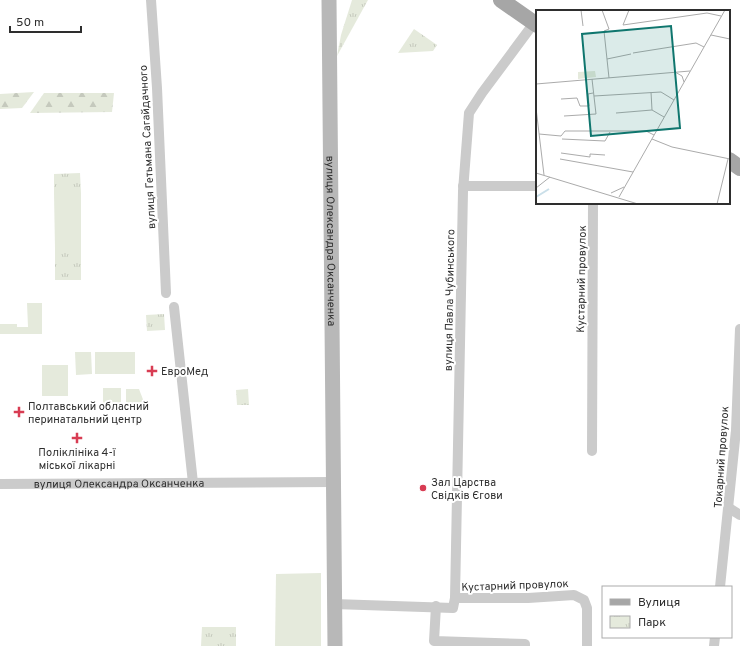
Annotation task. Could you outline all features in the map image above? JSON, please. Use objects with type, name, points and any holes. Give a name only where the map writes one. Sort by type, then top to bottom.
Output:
[{"type":"main road","points":[[501,0],[536,24]]},
{"type":"main road","name":"вулиця Олександра Оксанченка","points":[[330,4],[334,646]]},
{"type":"main road","points":[[730,161],[740,168]]},
{"type":"street","name":"вулиця Гетьмана Сагайдачного","points":[[151,0],[157,88],[166,293]]},
{"type":"street","name":"вулиця Павла Чубинського","points":[[455,598],[463,186],[469,113],[482,93],[536,24]]},
{"type":"street","points":[[463,186],[536,186]]},
{"type":"street","name":"Кустарний провулок","points":[[592,451],[593,204]]},
{"type":"street","points":[[174,307],[193,483]]},
{"type":"street","name":"Токарний провулок","points":[[720,586],[736,430],[740,329]]},
{"type":"street","name":"вулиця Олександра Оксанченка","points":[[0,484],[333,482]]},
{"type":"street","points":[[729,508],[740,515]]},
{"type":"street","name":"Кустарний провулок","points":[[334,604],[436,606],[453,608],[455,598],[528,598],[574,595],[584,600],[587,608],[587,646]]},
{"type":"street","points":[[436,606],[434,641],[525,644],[525,646]]},
{"type":"green space","points":[[352,0],[368,0],[337,56],[341,35]]},
{"type":"green space","points":[[414,29],[437,45],[433,51],[398,53]]},
{"type":"green space","points":[[34,92],[22,108],[0,109],[0,94]]},
{"type":"green space","points":[[44,93],[114,93],[112,112],[30,113]]},
{"type":"green space","points":[[80,173],[81,193],[54,193],[54,174]]},
{"type":"green space","points":[[54,193],[81,193],[81,249],[55,249]]},
{"type":"green space","points":[[55,249],[81,249],[81,280],[55,280]]},
{"type":"green space","points":[[27,303],[42,303],[42,334],[0,334],[0,324],[17,324],[17,327],[28,327]]},
{"type":"green space","points":[[164,314],[165,330],[147,331],[146,315]]},
{"type":"green space","points":[[75,352],[91,352],[92,374],[76,375]]},
{"type":"green space","points":[[95,352],[135,352],[135,374],[95,374]]},
{"type":"green space","points":[[42,365],[68,365],[68,396],[42,396]]},
{"type":"green space","points":[[103,388],[121,388],[121,408],[103,407]]},
{"type":"green space","points":[[126,389],[139,389],[147,410],[126,410]]},
{"type":"green space","points":[[248,389],[249,405],[237,405],[236,390]]},
{"type":"green space","points":[[321,573],[321,646],[275,646],[276,574]]},
{"type":"green space","points":[[202,627],[236,627],[236,646],[201,646]]},
{"type":"place","name":"ЕвроМед","points":[[152,371]]},
{"type":"place","name":"Полтавський обласний перинатальний центр","points":[[19,412]]},
{"type":"place","name":"Поліклініка 4-ї міської лікарні","points":[[77,438]]},
{"type":"place","name":"Зал Царства Cвідків Єгови","points":[[423,488]]}]
